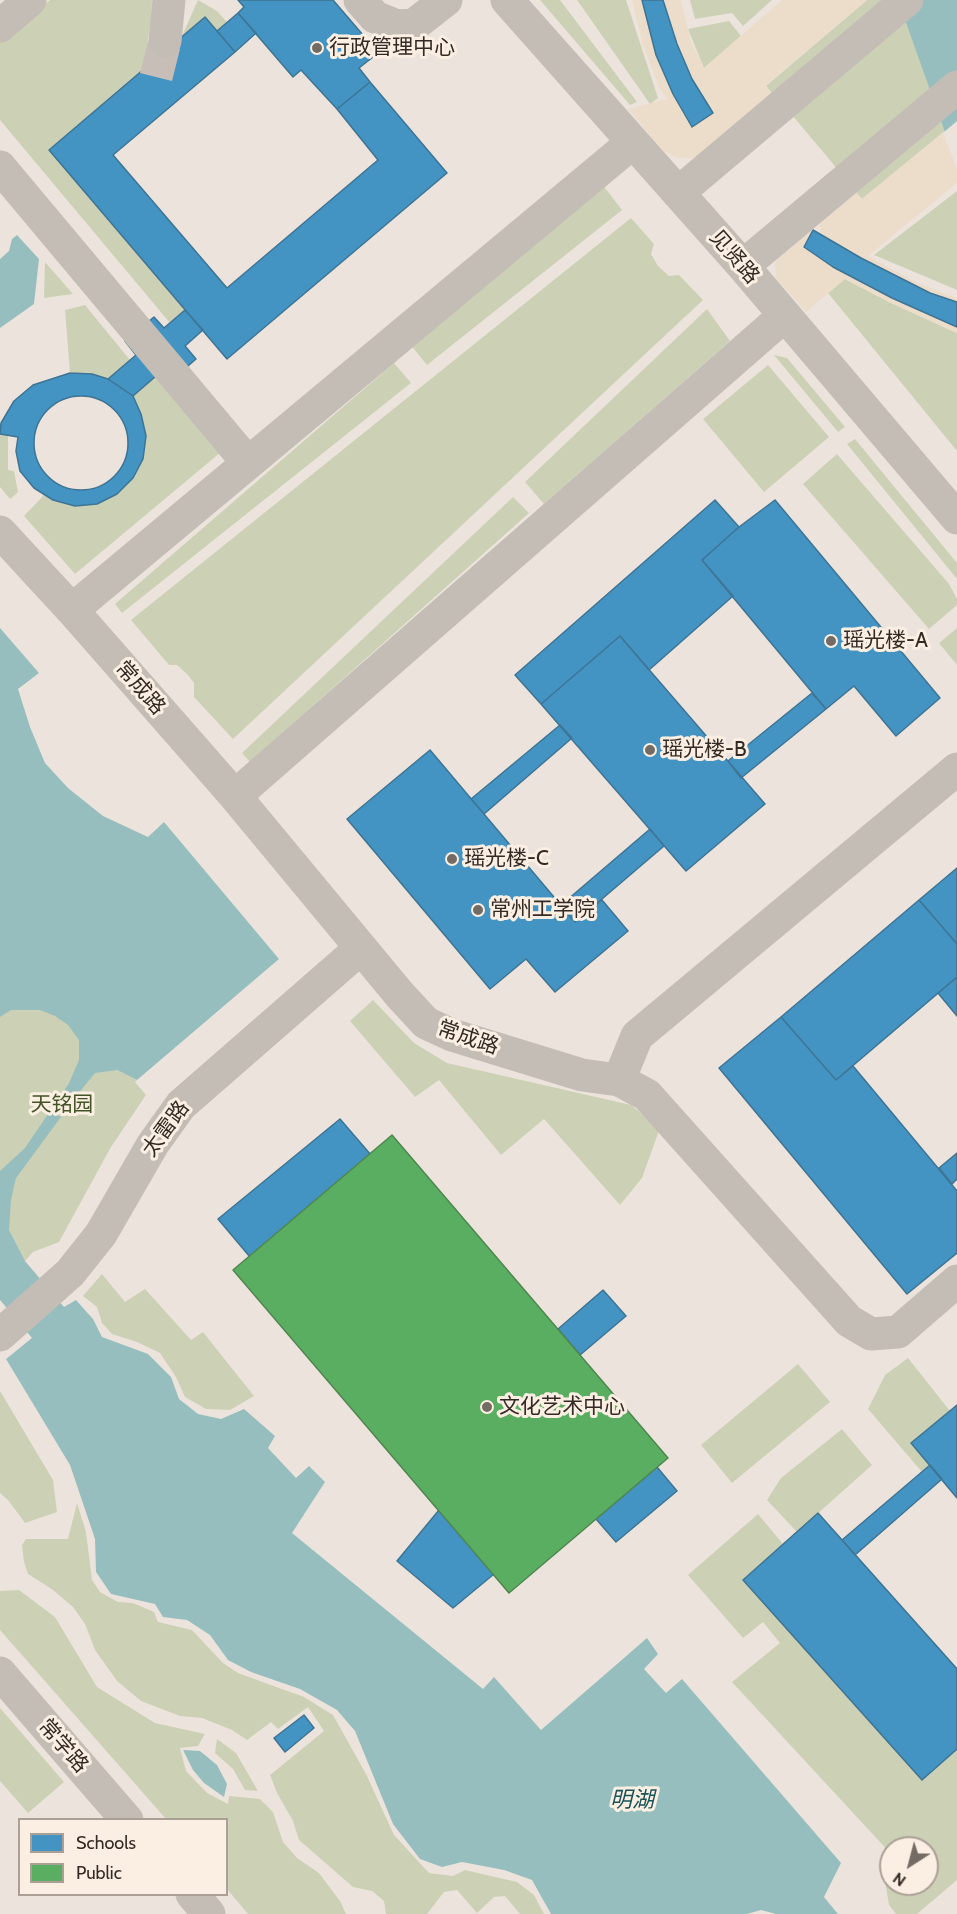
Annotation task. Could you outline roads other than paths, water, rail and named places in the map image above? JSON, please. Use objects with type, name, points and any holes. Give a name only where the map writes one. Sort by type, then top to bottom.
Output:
[{"type":"lane","points":[[0,26],[30,0]]},
{"type":"lane","points":[[165,41],[169,0]]},
{"type":"lane","points":[[360,0],[375,17],[397,26],[414,25],[446,0]]},
{"type":"lane","name":"见贤路","points":[[507,0],[743,266],[957,518]]},
{"type":"lane","points":[[678,193],[904,2]]},
{"type":"lane","points":[[743,266],[947,95]]},
{"type":"lane","points":[[72,610],[632,143]]},
{"type":"lane","points":[[0,167],[248,463]]},
{"type":"lane","points":[[235,796],[784,315]]},
{"type":"lane","name":"常成路","points":[[0,532],[72,610],[235,796],[400,995],[426,1023],[452,1035],[582,1075],[619,1080],[647,1095],[849,1321],[871,1334],[898,1332],[957,1281]]},
{"type":"lane","points":[[619,1080],[637,1036],[957,769]]},
{"type":"lane","name":"太雷路","points":[[0,1335],[70,1273],[101,1234],[153,1144],[181,1105],[361,948]]},
{"type":"lane","name":"常学路","points":[[0,1673],[125,1818]]},
{"type":"lane","points":[[194,1896],[209,1914]]},
{"type":"water","points":[[898,0],[957,0],[957,166]]},
{"type":"water","points":[[17,235],[39,259],[34,304],[0,328],[0,259],[9,251],[12,239]]},
{"type":"water","points":[[0,628],[39,673],[18,689],[45,763],[68,788],[103,816],[148,837],[164,822],[279,959],[137,1080],[117,1070],[95,1073],[69,1105],[58,1100],[69,1083],[79,1060],[79,1040],[68,1025],[40,1010],[11,1010],[0,1017]]},
{"type":"water","name":"明湖","points":[[50,1111],[61,1117],[16,1178],[11,1200],[9,1230],[25,1261],[64,1307],[76,1300],[93,1319],[102,1337],[148,1354],[171,1377],[179,1399],[198,1414],[221,1419],[244,1409],[275,1436],[268,1448],[296,1478],[309,1466],[325,1482],[292,1533],[483,1689],[494,1677],[541,1730],[647,1638],[658,1654],[644,1669],[666,1693],[682,1679],[841,1863],[824,1897],[838,1914],[776,1914],[761,1910],[747,1914],[551,1914],[532,1880],[504,1870],[462,1862],[442,1867],[420,1859],[393,1824],[355,1731],[337,1710],[300,1689],[251,1672],[228,1660],[210,1635],[187,1620],[163,1617],[155,1604],[111,1594],[96,1572],[95,1539],[70,1465],[6,1359],[32,1338],[0,1300],[0,1171],[25,1148]]},
{"type":"water","points":[[183,1750],[200,1751],[217,1765],[227,1784],[224,1797],[204,1783],[193,1770]]},
{"type":"tunnel","points":[[156,77],[165,41]]},
{"type":"place","name":"行政管理中心","points":[[317,48]]},
{"type":"place","name":"瑶光楼-A","points":[[831,641]]},
{"type":"place","name":"瑶光楼-B","points":[[650,750]]},
{"type":"place","name":"瑶光楼-C","points":[[452,859]]},
{"type":"place","name":"常州工学院","points":[[478,910]]},
{"type":"place","name":"文化艺术中心","points":[[487,1407]]},
{"type":"park label","name":"天铭园","points":[[62,1105]]}]
